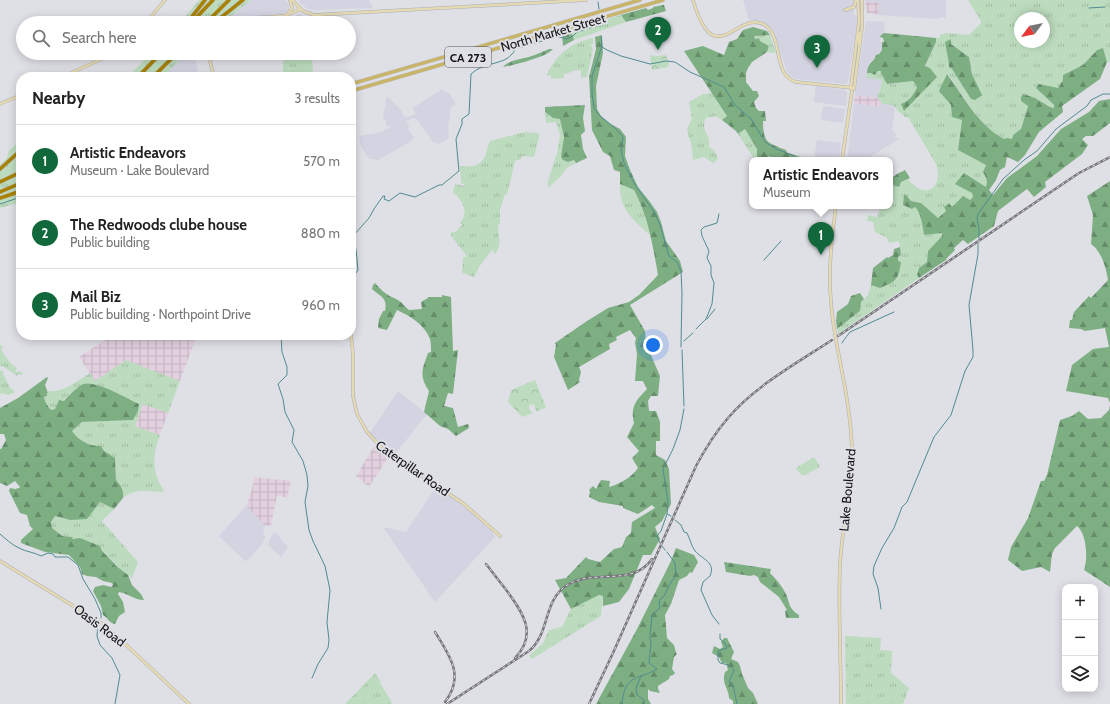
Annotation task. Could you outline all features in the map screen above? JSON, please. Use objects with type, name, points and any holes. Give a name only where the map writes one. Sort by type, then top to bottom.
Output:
[{"type":"highway","points":[[192,16],[205,0]]},
{"type":"highway","points":[[198,16],[213,0]]},
{"type":"highway","points":[[213,16],[229,0]]},
{"type":"highway","points":[[223,16],[243,0]]},
{"type":"highway","points":[[143,72],[154,60]]},
{"type":"highway","points":[[158,72],[170,60]]},
{"type":"highway","points":[[0,169],[16,155]]},
{"type":"highway","points":[[0,182],[16,174]]},
{"type":"highway","points":[[0,192],[16,185]]},
{"type":"highway","points":[[0,198],[16,193]]},
{"type":"main road","points":[[152,16],[165,0]]},
{"type":"main road","points":[[291,0],[309,14],[586,0]]},
{"type":"main road","points":[[286,16],[292,8],[291,0]]},
{"type":"main road","name":"North Market Street","points":[[356,83],[640,0]]},
{"type":"main road","name":"North Market Street","points":[[356,90],[663,0]]},
{"type":"main road","points":[[693,0],[703,26],[708,32],[714,35],[728,35],[750,22],[761,23],[769,28],[774,36],[784,71],[792,80],[796,82],[852,89]]},
{"type":"main road","points":[[845,10],[854,7],[857,0]]},
{"type":"main road","points":[[857,0],[859,14],[858,43],[860,44]]},
{"type":"main road","points":[[852,89],[856,72],[863,21],[862,0]]},
{"type":"main road","points":[[286,16],[302,9]]},
{"type":"main road","points":[[842,157],[858,31]]},
{"type":"main road","points":[[856,47],[858,57]]},
{"type":"main road","points":[[854,58],[856,72]]},
{"type":"main road","points":[[73,72],[100,60]]},
{"type":"main road","points":[[210,60],[213,72]]},
{"type":"main road","points":[[0,104],[16,97]]},
{"type":"main road","name":"Lake Boulevard","points":[[836,209],[830,262],[831,308],[848,412],[852,454],[851,475],[840,562],[841,704]]},
{"type":"main road","name":"Caterpillar Road","points":[[351,340],[353,396],[357,414],[368,434],[383,449],[464,504],[500,536]]},
{"type":"main road","name":"Oasis Road","points":[[0,561],[101,623],[124,642],[189,704]]},
{"type":"shaded area","points":[[251,0],[285,0],[289,5],[287,12],[283,14],[230,16]]},
{"type":"shaded area","points":[[298,0],[369,0],[373,8],[312,10],[306,8]]},
{"type":"shaded area","points":[[743,0],[855,0],[853,14],[857,17],[857,23],[848,82],[844,84],[797,79],[790,76],[773,30],[762,21],[749,20]]},
{"type":"shaded area","points":[[865,0],[946,0],[946,19],[942,17],[937,19],[879,15],[879,2],[865,2]]},
{"type":"shaded area","points":[[865,2],[879,2],[879,15],[867,13]]},
{"type":"shaded area","points":[[867,21],[885,22],[884,33],[881,35],[880,42],[882,42],[882,50],[869,63],[866,77],[882,80],[878,98],[855,95]]},
{"type":"shaded area","points":[[179,60],[195,60],[198,72],[168,72]]},
{"type":"shaded area","points":[[816,86],[845,90],[847,93],[846,106],[814,102]]},
{"type":"shaded area","points":[[442,89],[449,93],[456,104],[451,107],[448,128],[449,138],[439,144],[433,142],[417,119],[414,118],[406,121],[409,126],[408,129],[414,138],[378,160],[368,158],[361,146],[359,136],[378,133],[391,126],[386,126],[386,121],[383,118],[387,96],[401,110],[405,118],[416,114],[413,108]]},
{"type":"shaded area","points":[[855,95],[878,98],[882,104],[880,104],[880,107],[854,103]]},
{"type":"shaded area","points":[[854,103],[880,107],[880,104],[893,105],[895,108],[892,129],[896,135],[895,137],[899,139],[870,157],[847,157]]},
{"type":"shaded area","points":[[823,106],[845,109],[843,123],[821,120]]},
{"type":"shaded area","points":[[817,140],[841,143],[839,157],[814,157]]},
{"type":"shaded area","points":[[105,340],[195,340],[180,381],[126,361],[95,381],[79,357]]},
{"type":"shaded area","points":[[398,391],[427,414],[395,454],[380,443],[370,433]]},
{"type":"shaded area","points":[[143,404],[168,413],[160,435],[135,426]]},
{"type":"shaded area","points":[[375,445],[389,456],[369,487],[356,476]]},
{"type":"shaded area","points":[[254,477],[291,481],[287,498],[277,495],[271,525],[265,526],[247,507]]},
{"type":"shaded area","points":[[436,487],[469,511],[492,532],[495,537],[435,602],[383,527],[406,532]]},
{"type":"shaded area","points":[[246,506],[265,526],[263,530],[265,537],[262,544],[248,560],[245,561],[219,536]]},
{"type":"shaded area","points":[[275,532],[288,547],[281,557],[268,545]]},
{"type":"green space","points":[[199,0],[251,0],[231,16],[186,16]]},
{"type":"green space","points":[[968,0],[1110,0],[1110,62],[1107,62],[1103,49],[1097,50],[1083,65],[1063,75],[1063,80],[1058,88],[1041,93],[1054,105],[1054,108],[1035,98],[1021,101],[1028,106],[1021,129],[1013,135],[1012,140],[1003,139],[988,128],[972,110],[948,74],[939,91],[962,120],[958,150],[986,165],[983,172],[987,181],[986,188],[972,193],[973,197],[970,200],[963,197],[952,207],[949,203],[946,211],[938,219],[918,202],[911,201],[904,195],[918,210],[922,220],[924,235],[942,232],[942,236],[928,251],[927,262],[919,268],[917,275],[919,278],[838,334],[837,329],[860,311],[861,302],[868,295],[871,285],[880,288],[897,279],[898,257],[901,255],[899,241],[889,243],[887,238],[875,232],[873,222],[867,221],[868,215],[877,217],[880,209],[893,209],[893,180],[901,182],[908,179],[920,189],[926,190],[935,186],[938,173],[936,164],[908,117],[905,117],[900,113],[893,105],[882,104],[878,98],[882,80],[866,78],[867,73],[881,71],[888,84],[913,81],[917,87],[916,90],[904,104],[915,100],[936,77],[925,67],[936,42],[936,38],[940,38],[940,35],[946,33],[969,35],[981,23]],"holes":[[[951,40],[951,44],[969,57],[976,84],[981,93],[971,99],[952,69],[949,67]]]},
{"type":"green space","points":[[664,5],[666,11],[626,22],[621,15],[646,8],[648,10],[653,7]]},
{"type":"green space","points":[[621,15],[626,22],[574,40],[571,31],[569,31]]},
{"type":"green space","points":[[753,27],[767,31],[770,35],[754,37],[756,39],[759,38],[760,41],[769,46],[767,52],[752,62],[746,73],[746,82],[753,91],[757,91],[759,96],[754,102],[756,108],[759,111],[765,111],[766,121],[763,121],[764,134],[771,144],[786,150],[787,153],[801,157],[757,157],[757,149],[745,129],[738,134],[722,120],[727,116],[684,51],[703,46],[724,55],[729,42],[737,39],[743,30]]},
{"type":"green space","points":[[571,31],[574,40],[563,46],[562,34]]},
{"type":"green space","points":[[884,33],[936,38],[936,42],[925,66],[930,68],[937,77],[904,111],[901,104],[911,97],[917,87],[913,81],[887,84],[881,71],[878,71],[875,75],[867,73],[870,64],[876,55],[882,50],[882,42],[884,42],[883,38],[880,37]]},
{"type":"green space","points":[[602,35],[603,53],[596,86],[597,109],[601,116],[609,123],[620,129],[626,137],[625,156],[630,170],[638,187],[657,212],[666,241],[680,261],[683,272],[630,305],[645,331],[646,344],[660,376],[658,396],[651,396],[648,401],[649,411],[656,411],[660,422],[660,441],[656,441],[656,455],[665,460],[669,469],[671,504],[662,521],[655,527],[660,539],[651,555],[643,555],[629,589],[619,602],[603,606],[603,596],[599,595],[571,609],[555,580],[566,578],[586,557],[588,559],[600,562],[614,549],[622,547],[626,537],[631,533],[632,522],[655,508],[652,505],[638,514],[623,508],[623,506],[599,502],[589,497],[589,490],[593,486],[596,489],[601,480],[610,481],[609,487],[613,486],[629,477],[638,468],[632,458],[639,451],[627,437],[634,423],[633,408],[647,389],[643,381],[635,381],[637,354],[635,343],[636,338],[630,330],[616,337],[617,340],[609,344],[610,349],[579,367],[581,372],[580,382],[568,390],[554,357],[555,343],[608,308],[629,302],[639,295],[658,275],[649,231],[639,200],[634,190],[620,184],[620,172],[614,170],[610,156],[603,152],[592,130],[589,77],[596,49],[595,37]]},
{"type":"green space","points":[[770,35],[776,53],[767,52],[769,46],[754,37]]},
{"type":"green space","points":[[593,38],[593,44],[590,44],[593,48],[587,77],[581,78],[581,70],[564,74],[564,78],[551,79],[551,75],[547,75],[555,61],[565,50],[585,40]]},
{"type":"green space","points":[[951,39],[951,44],[969,57],[972,74],[982,95],[975,100],[971,99],[952,69],[949,67],[945,42]]},
{"type":"green space","points":[[1103,48],[1107,62],[1100,79],[1062,106],[1063,112],[1039,132],[1025,155],[1018,162],[1007,157],[1005,167],[1000,170],[996,180],[989,190],[993,195],[1007,178],[1037,156],[1061,129],[1089,112],[1099,101],[1110,99],[1110,123],[1093,136],[1086,136],[1082,139],[1088,145],[1082,154],[1045,182],[1046,187],[1034,197],[1027,189],[998,211],[994,226],[968,244],[963,240],[954,248],[955,250],[946,260],[919,278],[917,275],[919,268],[927,262],[928,251],[942,236],[942,233],[924,235],[919,212],[915,207],[912,209],[903,205],[904,195],[906,195],[911,201],[921,203],[938,218],[946,211],[944,207],[949,203],[952,207],[963,196],[970,200],[973,197],[972,193],[955,184],[964,173],[986,187],[987,185],[983,172],[986,165],[958,150],[962,120],[952,117],[951,105],[939,91],[947,74],[972,110],[987,126],[1004,139],[1012,139],[1013,135],[1021,129],[1028,106],[1021,101],[1023,94],[1035,98],[1054,108],[1054,105],[1036,88],[1039,84],[1058,88],[1063,80],[1063,75],[1083,65],[1097,50]]},
{"type":"green space","points":[[549,49],[553,49],[537,58],[503,67],[510,62],[530,57]]},
{"type":"green space","points":[[650,55],[666,55],[669,64],[668,67],[652,70]]},
{"type":"green space","points":[[145,60],[179,60],[168,72],[132,72]]},
{"type":"green space","points":[[283,60],[312,60],[313,72],[283,72]]},
{"type":"green space","points":[[712,93],[727,116],[722,120],[716,116],[706,118],[704,123],[704,128],[709,139],[709,147],[715,152],[718,159],[713,163],[704,157],[693,160],[687,128],[692,119],[689,102],[703,94]]},
{"type":"green space","points":[[585,105],[583,118],[585,131],[581,135],[583,149],[587,158],[576,163],[574,160],[568,162],[563,160],[561,157],[564,137],[560,119],[553,118],[545,112],[545,107]]},
{"type":"green space","points":[[545,112],[553,118],[560,118],[568,162],[574,160],[576,163],[567,168],[548,188],[548,181],[557,153],[560,135],[556,122],[546,123]]},
{"type":"green space","points":[[745,129],[757,149],[757,157],[753,157],[738,134]]},
{"type":"green space","points":[[525,132],[539,133],[539,137],[534,157],[522,156],[520,160],[515,161],[507,195],[505,194],[500,210],[500,224],[498,225],[499,247],[495,254],[492,250],[479,267],[474,277],[463,273],[462,275],[463,258],[466,257],[466,255],[450,233],[457,231],[462,225],[460,223],[465,210],[462,202],[453,192],[455,184],[464,186],[464,184],[461,183],[460,166],[472,166],[479,164],[484,158],[490,141]]},
{"type":"green space","points":[[16,144],[16,203],[0,208],[0,165],[7,158],[9,150]]},
{"type":"green space","points":[[905,170],[910,178],[901,182],[899,187],[893,185],[893,178]]},
{"type":"green space","points":[[1110,181],[1110,403],[1108,398],[1066,391],[1072,365],[1093,349],[1109,347],[1105,328],[1085,331],[1081,329],[1069,328],[1070,320],[1072,320],[1074,312],[1089,296],[1091,298],[1108,280],[1105,265],[1101,256],[1091,244],[1093,215],[1087,196]]},
{"type":"green space","points":[[620,184],[634,190],[643,209],[650,235],[633,219],[624,207],[620,193]]},
{"type":"green space","points":[[900,247],[901,255],[898,257],[898,261],[901,262],[896,279],[890,284],[880,288],[871,285],[873,268],[887,257],[888,258],[893,255],[894,249]]},
{"type":"green space","points":[[375,283],[389,296],[400,301],[409,310],[422,309],[421,302],[428,297],[442,297],[442,295],[451,297],[453,351],[458,350],[453,394],[448,393],[444,406],[453,408],[458,427],[468,424],[469,428],[456,436],[448,429],[440,426],[424,412],[429,391],[424,381],[422,372],[428,353],[431,352],[428,334],[421,325],[397,310],[387,330],[378,328],[379,319],[383,311],[385,311],[386,303],[383,298],[372,289]]},
{"type":"green space","points":[[860,293],[864,299],[861,302],[860,311],[837,329],[837,312],[848,304],[851,296]]},
{"type":"green space","points":[[0,345],[3,347],[1,350],[8,360],[17,368],[15,371],[20,371],[23,374],[22,375],[18,374],[17,376],[3,366],[0,366]]},
{"type":"green space","points":[[126,360],[180,381],[168,413],[143,404],[135,426],[160,435],[156,446],[154,463],[156,474],[164,492],[138,491],[133,492],[123,498],[122,489],[116,480],[115,458],[104,451],[101,447],[93,446],[85,442],[72,431],[82,422],[133,420],[88,384],[84,384],[78,388],[63,401],[59,401],[55,409],[51,410],[45,402],[44,397],[46,397],[48,391],[64,388],[90,373],[95,381]]},
{"type":"green space","points":[[0,370],[4,372],[3,374],[14,393],[8,395],[1,393],[0,396]]},
{"type":"green space","points":[[47,377],[48,378],[45,385],[48,393],[47,396],[44,397],[51,410],[55,409],[59,400],[64,401],[78,387],[89,383],[103,387],[139,404],[138,411],[133,420],[82,422],[72,431],[81,440],[89,444],[101,446],[104,451],[115,458],[116,480],[122,488],[123,498],[114,509],[100,502],[87,519],[70,520],[55,516],[51,522],[52,528],[62,536],[73,537],[72,539],[80,538],[100,546],[102,551],[115,565],[128,575],[132,585],[141,594],[144,600],[119,592],[118,594],[123,602],[125,612],[119,616],[115,624],[111,623],[103,615],[101,606],[93,591],[95,587],[103,585],[111,587],[113,585],[112,583],[82,574],[80,567],[69,555],[45,552],[21,543],[21,540],[33,529],[30,526],[27,515],[20,513],[9,491],[10,488],[15,489],[20,487],[15,481],[7,486],[0,483],[0,449],[6,440],[4,434],[0,434],[0,408],[18,398]]},
{"type":"green space","points":[[535,380],[546,407],[536,412],[535,406],[531,404],[529,409],[533,413],[522,417],[508,402],[511,390]]},
{"type":"green space","points":[[1110,405],[1110,587],[1084,570],[1086,547],[1083,535],[1077,526],[1055,548],[1052,554],[1050,572],[1041,567],[1022,571],[1008,560],[1011,547],[1028,518],[1041,481],[1044,481],[1047,475],[1060,420],[1072,416],[1079,411],[1088,419],[1101,418],[1109,410]]},
{"type":"green space","points":[[814,457],[820,467],[805,475],[801,475],[796,468]]},
{"type":"green space","points":[[100,502],[114,509],[102,521],[138,562],[132,578],[115,565],[114,562],[102,552],[100,546],[73,540],[73,537],[62,536],[51,528],[51,522],[55,516],[70,520]]},
{"type":"green space","points":[[676,548],[694,555],[698,562],[692,573],[690,572],[687,576],[679,580],[671,604],[665,615],[667,638],[674,645],[677,654],[674,657],[672,669],[675,673],[658,686],[660,693],[650,691],[648,689],[648,699],[651,704],[596,704],[636,631]]},
{"type":"green space","points":[[724,562],[771,569],[770,573],[783,588],[791,608],[799,615],[799,618],[786,618],[785,611],[787,610],[779,597],[760,582],[758,577],[754,575],[750,576],[726,572]]},
{"type":"green space","points":[[596,595],[603,596],[601,616],[532,659],[529,656],[543,643],[549,630],[562,627],[571,609]]},
{"type":"green space","points":[[845,636],[881,638],[880,650],[892,651],[891,673],[909,688],[903,704],[846,704]]},
{"type":"green space","points":[[724,638],[727,638],[734,652],[731,659],[738,662],[748,688],[753,693],[758,704],[733,704],[733,701],[729,698],[724,680],[725,672],[728,670],[726,663],[722,663],[719,657],[712,653],[714,646],[720,649],[723,647],[721,642]]},
{"type":"green space","points":[[375,673],[393,704],[345,704]]},
{"type":"waterway","points":[[598,2],[599,9]]},
{"type":"waterway","points":[[1089,8],[1105,7]]},
{"type":"waterway","points":[[599,21],[600,27]]},
{"type":"waterway","points":[[356,233],[369,218],[383,196],[385,196],[384,199],[389,201],[400,193],[415,197],[439,185],[442,185],[459,171],[456,139],[462,124],[462,119],[469,114],[471,74],[481,67],[508,58],[515,49],[552,38],[559,37],[567,39],[577,32],[600,25]]},
{"type":"waterway","points":[[601,37],[602,46],[592,76],[594,108],[599,115],[615,128],[623,137],[621,151],[624,163],[634,183],[654,212],[660,225],[669,256],[677,262],[681,271],[681,347]]},
{"type":"waterway","points":[[602,47],[621,56],[650,64],[666,61],[675,62],[690,72],[724,87],[735,105],[751,119],[765,142],[776,149],[795,156]]},
{"type":"waterway","points":[[979,240],[978,214],[1003,179],[1024,160],[1037,151],[1056,129],[1087,106],[1091,100],[1103,94],[1110,94]]},
{"type":"waterway","points":[[0,204],[16,199]]},
{"type":"waterway","points":[[696,329],[706,319],[712,304],[714,283],[711,275],[711,266],[707,258],[709,251],[702,236],[701,230],[704,227],[717,223],[719,214]]},
{"type":"waterway","points":[[764,260],[781,241]]},
{"type":"waterway","points":[[881,609],[878,588],[873,574],[874,566],[882,548],[894,528],[902,507],[907,502],[934,437],[951,415],[965,371],[973,357],[969,305],[978,254],[978,243]]},
{"type":"waterway","points":[[356,249],[358,270],[356,273]]},
{"type":"waterway","points":[[707,319],[715,309]]},
{"type":"waterway","points":[[842,343],[850,332],[894,312]]},
{"type":"waterway","points":[[684,341],[693,333]]},
{"type":"waterway","points":[[281,340],[282,352],[287,367],[287,375],[278,384],[283,399],[285,412],[294,430],[292,442],[303,461],[307,475],[308,486],[305,502],[309,530],[325,566],[330,590],[327,622],[329,640],[328,648],[318,664],[312,678]]},
{"type":"waterway","points":[[682,350],[684,406]]},
{"type":"waterway","points":[[671,516],[667,514],[668,502],[663,469],[680,430],[684,409]]},
{"type":"waterway","points":[[660,543],[657,536],[661,531],[667,514]]},
{"type":"waterway","points":[[675,520],[681,525],[684,532],[687,533],[695,551],[710,564],[710,576],[703,582],[701,590],[712,615],[719,624]]},
{"type":"waterway","points":[[0,534],[16,547],[41,556],[48,553],[53,554],[55,557],[68,557],[78,565],[83,579],[95,599],[101,613],[101,618]]},
{"type":"waterway","points":[[662,546],[665,550]]},
{"type":"waterway","points":[[622,704],[626,687],[629,682],[657,669],[649,663],[652,615],[660,608],[659,601],[664,596],[671,582],[676,576],[675,563],[667,552]]},
{"type":"waterway","points":[[98,624],[97,636],[100,645],[112,658],[120,675],[115,704]]},
{"type":"waterway","points":[[720,634],[720,639],[725,643],[727,648],[718,651],[718,660],[720,663],[729,665],[734,670],[729,682],[733,685],[737,704]]},
{"type":"waterway","points":[[641,676],[636,688],[637,695],[644,700],[644,704]]},
{"type":"railway","points":[[838,336],[1079,173],[1110,157]]},
{"type":"railway","points":[[589,704],[696,466],[710,441],[739,406],[764,385],[832,340]]},
{"type":"railway","points":[[447,704],[529,651],[536,644],[541,635],[550,607],[560,590],[579,580],[635,573],[652,559]]},
{"type":"railway","points":[[486,564],[513,599],[526,624],[526,640],[522,649],[515,658]]},
{"type":"railway","points":[[435,632],[446,649],[455,675],[451,693],[445,702]]},
{"type":"place","name":"The Redwoods clube house","points":[[658,50]]},
{"type":"place","name":"Mail Biz","points":[[817,68]]},
{"type":"place","name":"Artistic Endeavors","points":[[821,255]]}]
